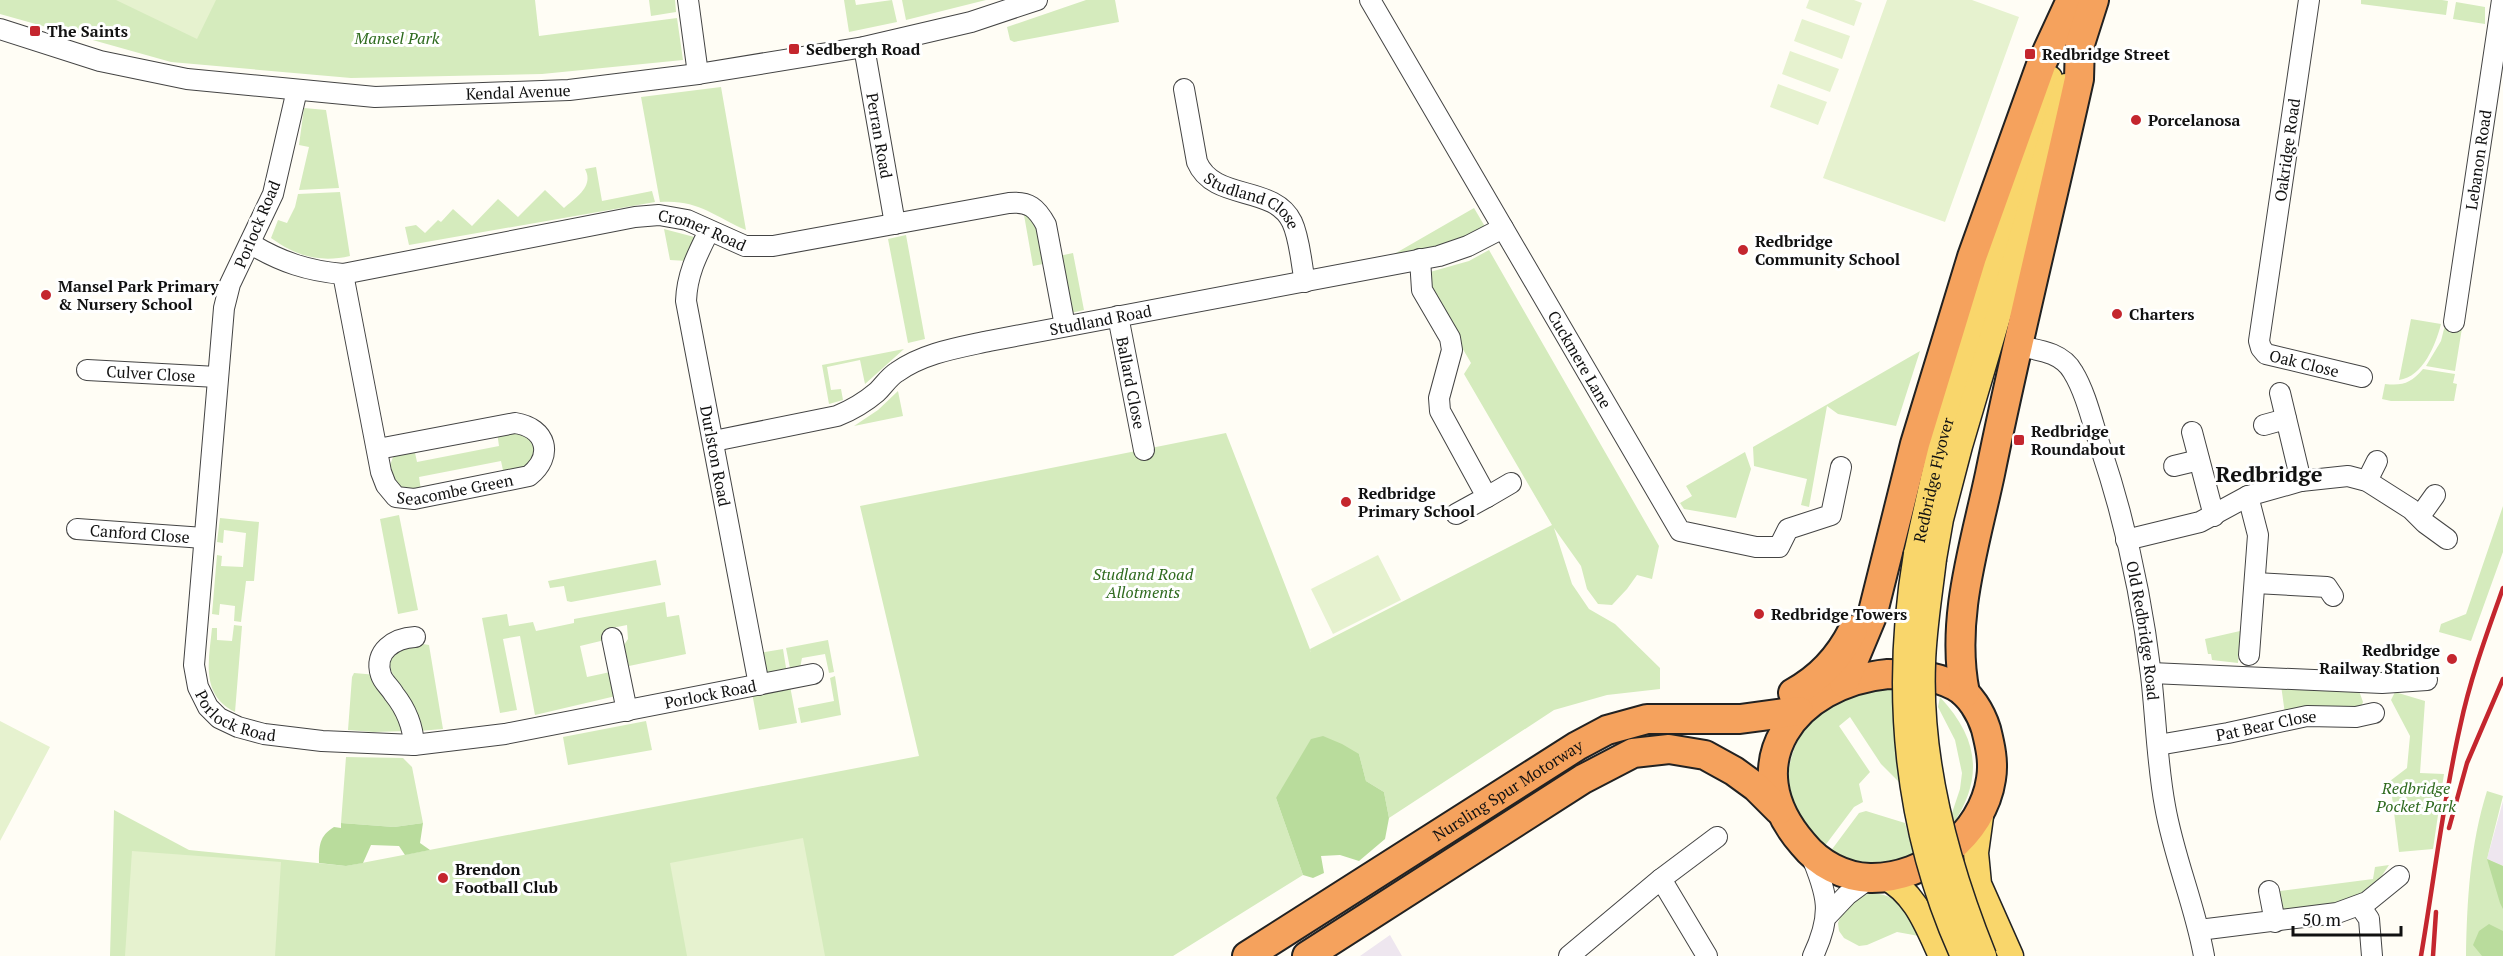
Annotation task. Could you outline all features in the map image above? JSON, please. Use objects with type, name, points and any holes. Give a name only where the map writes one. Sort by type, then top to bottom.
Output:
[{"type":"highway","points":[[1965,693],[1944,682],[1918,675],[1868,676],[1844,683],[1799,711],[1783,733],[1775,757],[1774,774],[1779,810],[1789,827],[1810,853],[1834,868],[1877,877],[1916,868],[1945,852],[1958,841],[1982,809],[1992,778],[1990,744],[1984,725],[1965,693],[1960,657],[1963,606],[2018,346],[2079,78],[2080,44],[2094,0]]},
{"type":"highway","points":[[1844,683],[1872,616],[1915,444],[1972,257],[2041,65],[2069,6]]},
{"type":"highway","points":[[1647,719],[1684,710],[1759,705],[1786,696],[1805,686],[1822,672],[1849,638],[1885,559]]},
{"type":"highway","name":"Nursling Spur Motorway","points":[[1247,956],[1576,746],[1613,728],[1647,719],[1740,719],[1799,711]]},
{"type":"highway","name":"Nursling Spur Motorway","points":[[1307,956],[1583,778],[1634,753],[1669,749],[1705,755],[1734,771],[1756,787],[1779,810]]},
{"type":"main road","name":"Redbridge Flyover","points":[[1963,956],[1947,920],[1930,868],[1912,784],[1905,737],[1904,683],[1941,442],[2069,6]]},
{"type":"main road","name":"Redbridge Flyover","points":[[1984,956],[1965,909],[1943,834],[1929,762],[1924,712],[1923,665],[1925,557],[1941,519],[1984,360],[2080,44]]},
{"type":"main road","points":[[1982,809],[1976,853],[1978,878],[1987,905],[2011,956]]},
{"type":"main road","points":[[1877,877],[1900,887],[1920,911],[1941,956]]},
{"type":"street","points":[[688,0],[698,74]]},
{"type":"street","name":"Kendal Avenue","points":[[0,29],[100,61],[187,80],[375,97],[547,91],[698,74],[864,47],[971,21],[1037,0]]},
{"type":"street","name":"Cuckmere Lane","points":[[1370,0],[1680,531],[1756,547],[1779,547],[1788,529],[1830,515],[1841,467]]},
{"type":"street","name":"Oakridge Road","points":[[2265,301],[2309,0]]},
{"type":"street","name":"Lebanon Road","points":[[2454,322],[2502,0]]},
{"type":"street","name":"Perran Road","points":[[864,47],[895,224]]},
{"type":"street","name":"Studland Close","points":[[1184,89],[1197,162],[1201,171],[1211,181],[1222,187],[1275,203],[1285,211],[1292,223],[1305,282]]},
{"type":"street","name":"Porlock Road","points":[[297,90],[273,194],[230,284],[224,308],[194,665],[198,687],[208,707],[219,718],[264,734],[322,741],[414,745],[505,734],[813,674]]},
{"type":"street","name":"Cromer Road","points":[[250,244],[278,260],[311,271],[343,274],[635,217],[659,215],[687,220],[745,246],[772,246],[1025,202],[1038,210],[1046,225],[1065,326]]},
{"type":"street","name":"Studland Road","points":[[714,441],[837,416],[856,408],[893,374],[910,363],[930,355],[1065,326],[1420,259],[1468,246],[1503,228]]},
{"type":"street","name":"Durlston Road","points":[[709,231],[692,264],[687,281],[686,301],[759,685]]},
{"type":"street","points":[[1420,259],[1422,290],[1450,338],[1452,350],[1439,398],[1440,411],[1487,497]]},
{"type":"street","name":"Seacombe Green","points":[[343,274],[381,472],[386,485],[396,496],[414,499],[529,476],[539,468],[544,453],[541,435],[529,425],[515,423],[378,449]]},
{"type":"street","name":"Oak Close","points":[[2265,301],[2259,341],[2260,348],[2266,354],[2362,377]]},
{"type":"street","name":"Ballard Close","points":[[1118,316],[1144,450]]},
{"type":"street","name":"Old Redbridge Road","points":[[2018,346],[2058,356],[2073,371],[2091,417],[2110,477],[2126,540],[2151,673],[2165,806],[2177,860],[2199,930],[2204,956]]},
{"type":"street","name":"Culver Close","points":[[87,370],[217,377]]},
{"type":"street","points":[[2280,393],[2301,480]]},
{"type":"street","points":[[2264,425],[2286,419]]},
{"type":"street","points":[[2192,432],[2214,516]]},
{"type":"street","points":[[2174,466],[2199,460]]},
{"type":"street","points":[[2367,481],[2377,461]]},
{"type":"street","points":[[2126,540],[2200,522],[2248,496],[2301,480],[2348,476],[2367,481],[2420,516],[2425,524],[2447,539]]},
{"type":"street","points":[[1456,514],[1512,483]]},
{"type":"street","points":[[2420,516],[2435,495]]},
{"type":"street","points":[[2248,496],[2258,528],[2249,656]]},
{"type":"street","name":"Canford Close","points":[[77,529],[204,538]]},
{"type":"street","points":[[2255,583],[2326,587],[2333,596]]},
{"type":"street","points":[[401,633],[384,650],[380,664],[381,675],[405,711],[413,729],[414,745]]},
{"type":"street","points":[[609,646],[627,711]]},
{"type":"street","points":[[2151,673],[2239,675],[2382,683],[2427,680]]},
{"type":"street","name":"Pat Bear Close","points":[[2158,745],[2236,732],[2307,716],[2356,717],[2374,713]]},
{"type":"street","points":[[1569,956],[1661,879],[1717,837]]},
{"type":"street","points":[[1810,853],[1822,885],[1827,915],[1823,935],[1813,956]]},
{"type":"street","points":[[2199,930],[2337,913],[2360,906],[2398,876]]},
{"type":"street","points":[[1827,915],[1847,895],[1877,877]]},
{"type":"street","points":[[1661,879],[1707,956]]},
{"type":"street","points":[[2269,891],[2275,922]]},
{"type":"street","points":[[2360,906],[2369,920],[2372,956]]},
{"type":"shaded area","points":[[2503,801],[2503,866],[2487,859]]},
{"type":"shaded area","points":[[1390,935],[1402,956],[1360,956]]},
{"type":"green space","name":"Mansel Park","points":[[0,0],[535,0],[539,36],[677,18],[683,60],[542,74],[351,78],[171,62],[0,14]]},
{"type":"green space","points":[[116,0],[216,0],[197,39]]},
{"type":"green space","points":[[649,0],[675,0],[676,12],[651,16]]},
{"type":"green space","points":[[844,0],[855,0],[856,5],[892,0],[897,22],[849,32]]},
{"type":"green space","points":[[902,0],[986,0],[906,20]]},
{"type":"green space","points":[[1086,0],[1115,0],[1119,22],[1014,42],[1010,40],[1007,27]]},
{"type":"green space","points":[[1809,0],[1854,0],[1862,3],[1854,26],[1806,8]]},
{"type":"green space","points":[[1887,0],[1972,0],[2019,17],[1945,222],[1823,178]]},
{"type":"green space","points":[[2361,0],[2448,1],[2446,15],[2361,4]]},
{"type":"green space","points":[[2456,2],[2485,7],[2485,24],[2453,19]]},
{"type":"green space","points":[[1802,19],[1850,36],[1842,59],[1794,41]]},
{"type":"green space","points":[[1790,51],[1839,69],[1830,92],[1782,74]]},
{"type":"green space","points":[[1778,84],[1827,102],[1818,125],[1770,107]]},
{"type":"green space","points":[[721,87],[746,230],[695,206],[685,203],[660,202],[641,97]]},
{"type":"green space","points":[[304,108],[326,110],[339,188],[299,190],[309,147],[299,145]]},
{"type":"green space","points":[[596,167],[602,201],[652,191],[655,202],[409,245],[405,227],[416,225],[425,233],[438,220],[441,222],[453,209],[472,226],[498,199],[518,217],[545,190],[564,208],[586,186],[585,169]]},
{"type":"green space","points":[[340,192],[350,256],[329,259],[309,256],[290,249],[271,238],[278,220],[287,223],[295,207],[298,194]]},
{"type":"green space","points":[[1474,208],[1487,230],[1449,247],[1389,257]]},
{"type":"green space","points":[[1033,213],[1048,263],[1033,266],[1024,215]]},
{"type":"green space","points":[[664,229],[698,238],[687,261],[670,260]]},
{"type":"green space","points":[[906,235],[925,339],[908,343],[888,239]]},
{"type":"green space","name":"Studland Road Allotments","points":[[1489,250],[1659,546],[1652,579],[1637,575],[1612,605],[1598,604],[1587,589],[1581,566],[1554,528],[1572,584],[1589,609],[1615,624],[1660,668],[1660,689],[1607,695],[1554,710],[1389,818],[1384,792],[1366,781],[1359,754],[1276,798],[1303,875],[1173,956],[110,956],[114,810],[189,850],[346,866],[919,756],[860,506],[1226,433],[1311,652],[1310,649],[1552,525],[1464,374],[1471,363],[1425,284],[1430,272],[1469,261]]},
{"type":"green space","points":[[1073,253],[1084,310],[1071,313],[1059,256]]},
{"type":"green space","points":[[2411,319],[2441,324],[2432,350],[2422,366],[2407,378],[2399,380]]},
{"type":"green space","points":[[2445,325],[2462,328],[2455,371],[2426,366],[2441,341]]},
{"type":"green space","points":[[904,349],[865,384],[860,360],[827,367],[831,390],[841,389],[843,400],[829,404],[822,365]]},
{"type":"green space","points":[[1920,351],[1896,426],[1838,414],[1827,406],[1809,507],[1801,505],[1807,479],[1754,466],[1753,447]]},
{"type":"green space","points":[[2423,369],[2455,374],[2453,383],[2457,384],[2454,401],[2382,399],[2385,384],[2406,382],[2415,378]]},
{"type":"green space","points":[[898,391],[903,416],[854,426],[878,410]]},
{"type":"green space","points":[[515,429],[536,443],[532,465],[504,475],[501,461],[419,477],[421,490],[398,488],[388,471],[393,457],[414,448],[417,462],[499,446],[497,432]]},
{"type":"green space","points":[[1745,452],[1751,469],[1736,518],[1684,509],[1680,503],[1692,496],[1686,486]]},
{"type":"green space","points":[[2503,506],[2503,552],[2471,641],[2439,632],[2441,624],[2466,614]]},
{"type":"green space","points":[[399,515],[418,610],[398,614],[380,519]]},
{"type":"green space","points":[[220,518],[259,522],[254,581],[246,581],[241,622],[234,621],[235,606],[220,604],[219,615],[212,614],[217,555],[222,556],[221,566],[243,567],[246,533],[224,530],[223,543],[217,542]]},
{"type":"green space","points":[[1378,555],[1401,600],[1333,634],[1311,589]]},
{"type":"green space","points":[[656,560],[661,585],[571,602],[567,601],[564,586],[550,588],[548,581]]},
{"type":"green space","points":[[665,602],[667,617],[679,615],[686,654],[629,666],[624,645],[628,639],[627,625],[607,629],[609,639],[580,646],[587,677],[615,671],[620,695],[535,715],[520,636],[503,639],[517,710],[500,713],[482,618],[507,614],[509,626],[533,622],[536,631],[574,623],[574,619]]},
{"type":"green space","points":[[234,625],[242,626],[235,712],[216,696],[209,676],[212,628],[217,628],[217,640],[232,641]]},
{"type":"green space","points":[[2240,631],[2238,663],[2212,660],[2211,654],[2208,654],[2205,639]]},
{"type":"green space","points":[[828,640],[834,672],[829,673],[825,654],[802,658],[800,668],[791,673],[786,648]]},
{"type":"green space","points":[[417,643],[429,645],[443,729],[419,731],[419,718],[391,669],[391,660],[399,652],[418,646]]},
{"type":"green space","points":[[783,649],[787,674],[767,677],[759,653]]},
{"type":"green space","points":[[354,673],[377,675],[373,683],[389,702],[407,731],[348,730]]},
{"type":"green space","points":[[835,676],[841,715],[801,723],[798,708],[834,701],[830,678]]},
{"type":"green space","points":[[2281,685],[2358,688],[2363,702],[2360,709],[2285,714]]},
{"type":"green space","points":[[790,686],[797,723],[759,730],[752,693]]},
{"type":"green space","points":[[1892,688],[1900,783],[1881,764],[1850,717],[1839,726],[1870,772],[1859,784],[1863,802],[1854,807],[1824,847],[1805,827],[1790,796],[1788,779],[1795,747],[1802,733],[1826,709],[1858,695]]},
{"type":"green space","name":"Redbridge Pocket Park","points":[[2395,692],[2425,701],[2420,773],[2444,774],[2433,849],[2399,852],[2390,781],[2407,768],[2410,736],[2391,700]]},
{"type":"green space","points":[[1940,697],[1963,728],[1973,759],[1973,775],[1969,792],[1952,826],[1950,819],[1960,789],[1962,773],[1955,740],[1938,707]]},
{"type":"green space","points":[[0,721],[50,747],[0,841]]},
{"type":"green space","points":[[646,721],[652,750],[568,765],[563,737]]},
{"type":"green space","points":[[1323,736],[1359,754],[1366,781],[1384,792],[1389,818],[1385,839],[1359,861],[1340,855],[1321,856],[1324,873],[1313,878],[1303,875],[1276,798],[1311,739]]},
{"type":"green space","points":[[346,757],[403,758],[412,767],[423,823],[394,827],[341,823]]},
{"type":"green space","points":[[2487,791],[2503,796],[2487,859],[2503,866],[2503,956],[2466,956],[2470,873],[2481,811]]},
{"type":"green space","points":[[1866,811],[1905,823],[1914,856],[1885,866],[1848,862],[1830,852],[1859,813]]},
{"type":"green space","points":[[341,823],[394,827],[423,823],[420,843],[430,850],[405,855],[399,846],[371,845],[363,863],[346,866],[319,863],[320,847],[325,834],[334,827],[341,828]]},
{"type":"green space","points":[[803,838],[825,956],[687,956],[670,863]]},
{"type":"green space","points":[[132,851],[281,862],[275,956],[125,956]]},
{"type":"green space","points":[[2487,859],[2503,866],[2503,909],[2500,903]]},
{"type":"green space","points":[[2389,865],[2379,880],[2353,902],[2283,911],[2280,891],[2373,879],[2375,867]]},
{"type":"green space","points":[[1874,893],[1898,902],[1908,913],[1919,936],[1897,932],[1867,945],[1859,946],[1844,938],[1839,931],[1838,923],[1843,909],[1862,895]]},
{"type":"green space","points":[[2489,924],[2503,931],[2503,956],[2482,956],[2473,945],[2479,931]]},
{"type":"railway","points":[[2421,956],[2444,812],[2464,709],[2503,588]]},
{"type":"railway","points":[[2449,828],[2467,763],[2503,679]]},
{"type":"railway","points":[[2433,956],[2436,912]]},
{"type":"place","name":"The Saints","points":[[35,31]]},
{"type":"place","name":"Sedbergh Road","points":[[794,49]]},
{"type":"place","name":"Redbridge Street","points":[[2030,54]]},
{"type":"place","name":"Porcelanosa","points":[[2136,120]]},
{"type":"place","name":"Redbridge Community School","points":[[1743,250]]},
{"type":"place","name":"Mansel Park Primary & Nursery School","points":[[46,295]]},
{"type":"place","name":"Charters","points":[[2117,314]]},
{"type":"place","name":"Redbridge Roundabout","points":[[2019,440]]},
{"type":"place","name":"Redbridge Primary School","points":[[1346,502]]},
{"type":"place","name":"Redbridge Towers","points":[[1759,614]]},
{"type":"place","name":"Redbridge Railway Station","points":[[2452,659]]},
{"type":"place","name":"Brendon Football Club","points":[[443,878]]},
{"type":"district","name":"Redbridge","points":[[2269,473]]}]
